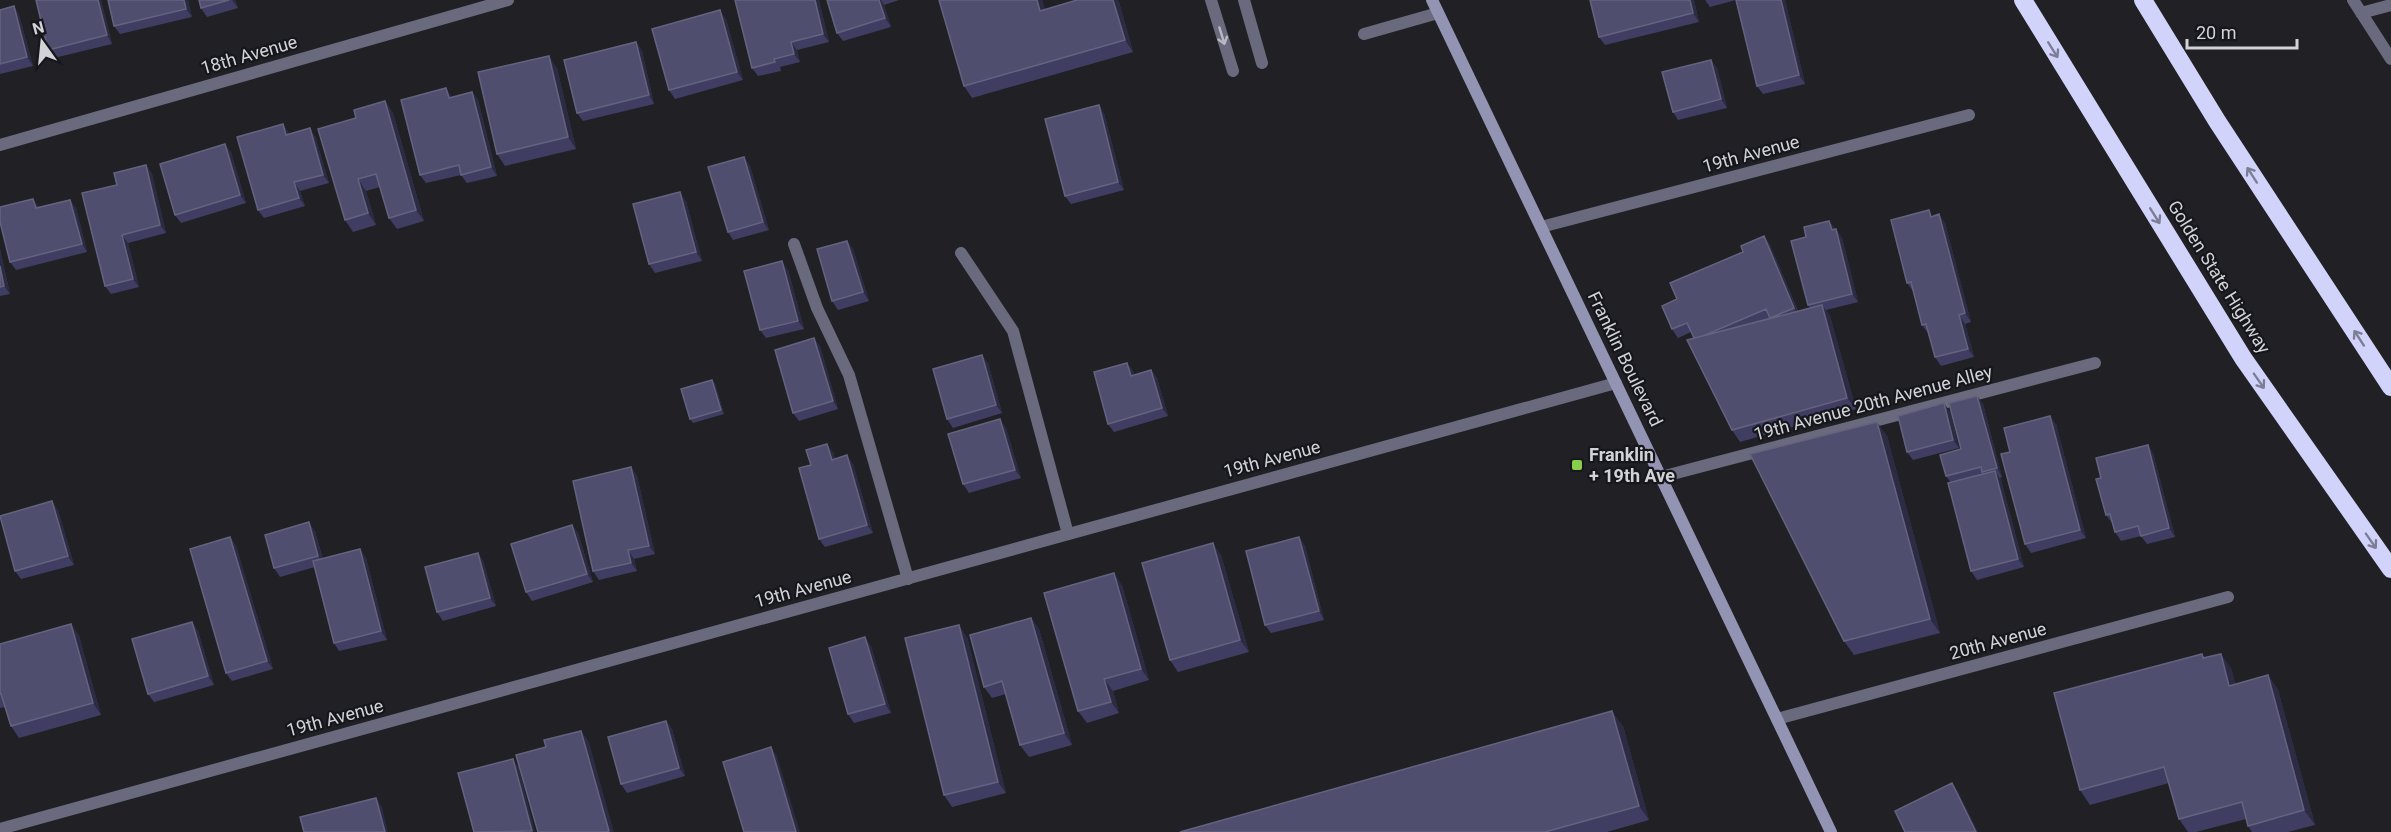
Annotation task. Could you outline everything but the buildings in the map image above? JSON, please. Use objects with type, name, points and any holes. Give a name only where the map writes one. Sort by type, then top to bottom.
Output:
[{"type":"highway","name":"Golden State Highway","points":[[2023,0],[2243,358],[2391,569]]},
{"type":"highway","points":[[2143,0],[2217,121],[2391,387]]},
{"type":"main road","name":"Franklin Boulevard","points":[[1432,0],[1831,832]]},
{"type":"street","name":"18th Avenue","points":[[0,145],[508,0]]},
{"type":"street","points":[[1211,0],[1233,71]]},
{"type":"street","points":[[1244,0],[1262,63]]},
{"type":"street","points":[[2353,0],[2391,60]]},
{"type":"street","points":[[2361,13],[2391,5]]},
{"type":"street","points":[[1364,34],[1438,13]]},
{"type":"street","name":"19th Avenue","points":[[1541,227],[1969,115]]},
{"type":"street","points":[[794,244],[817,308],[849,375],[908,579]]},
{"type":"street","points":[[961,254],[1013,331],[1068,534]]},
{"type":"street","name":"19th Avenue 20th Avenue Alley","points":[[1661,477],[2095,363]]},
{"type":"street","name":"19th Avenue","points":[[0,829],[1616,383]]},
{"type":"street","name":"20th Avenue","points":[[1777,719],[2229,597]]},
{"type":"place","name":"Franklin + 19th Ave","points":[[1577,465]]}]
